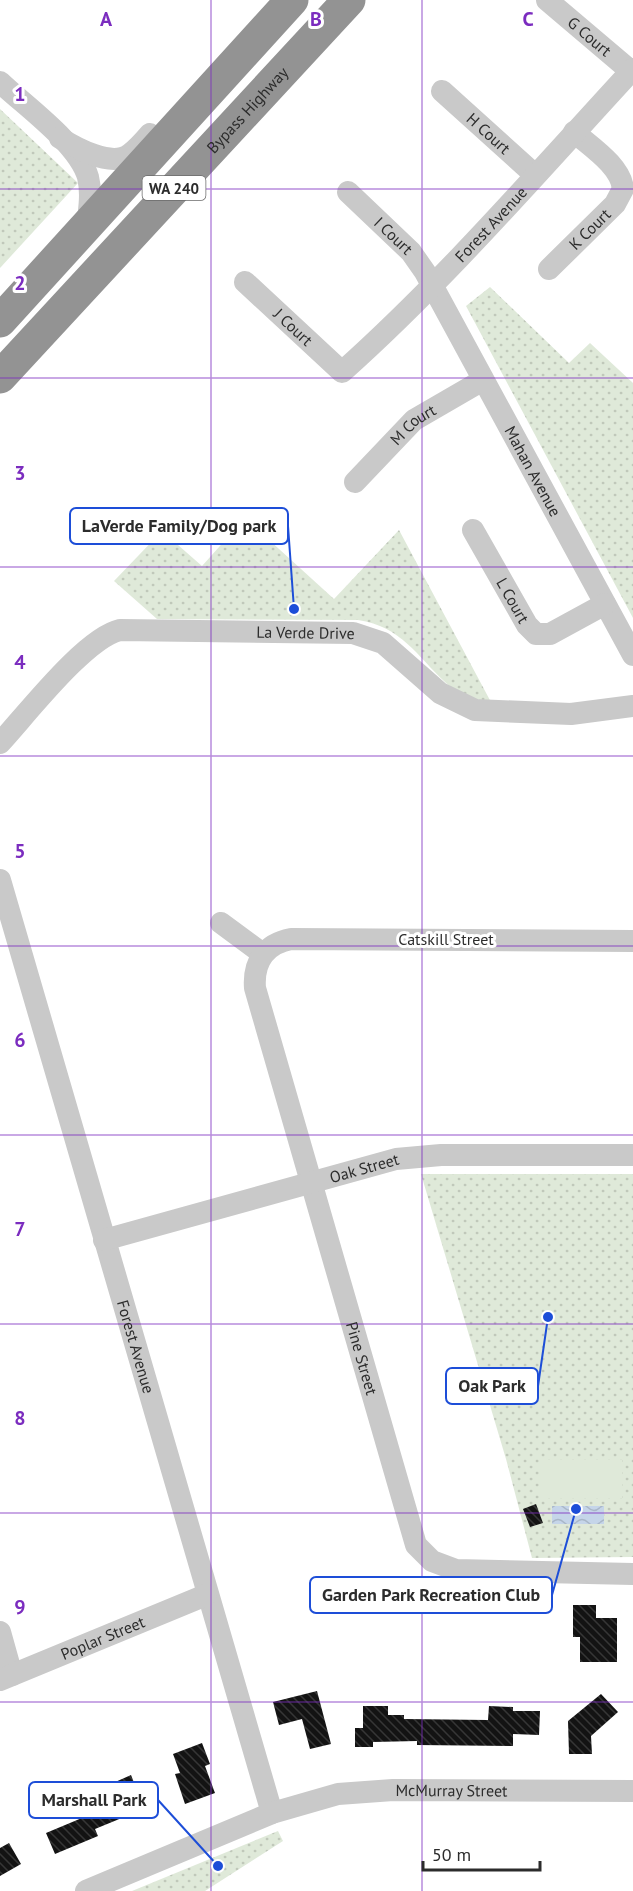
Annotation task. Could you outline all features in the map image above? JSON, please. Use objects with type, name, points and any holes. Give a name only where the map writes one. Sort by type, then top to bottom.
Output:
[{"type":"highway","name":"WA 240","points":[[0,321],[292,0]]},
{"type":"highway","name":"Bypass Highway","points":[[0,376],[349,0]]},
{"type":"street","name":"G Court","points":[[548,0],[632,71]]},
{"type":"street","points":[[60,138],[91,155],[115,158],[129,155],[193,89],[210,77],[230,69]]},
{"type":"street","name":"Forest Avenue","points":[[342,372],[433,286],[632,71]]},
{"type":"street","points":[[0,82],[60,138],[80,162],[88,177],[90,199],[87,227]]},
{"type":"street","name":"H Court","points":[[442,91],[535,175]]},
{"type":"street","name":"K Court","points":[[549,269],[615,204],[623,189],[621,180],[609,164],[574,132]]},
{"type":"street","name":"I Court","points":[[348,192],[411,252],[433,286]]},
{"type":"street","name":"J Court","points":[[245,282],[342,372]]},
{"type":"street","name":"Mahan Avenue","points":[[433,286],[633,655]]},
{"type":"street","name":"M Court","points":[[355,482],[414,420],[483,380]]},
{"type":"street","name":"L Court","points":[[473,530],[527,625],[536,634],[550,634],[605,604]]},
{"type":"street","name":"La Verde Drive","points":[[0,743],[90,648],[108,633],[120,630],[353,633],[374,639],[390,648],[440,693],[475,710],[571,714],[633,706]]},
{"type":"street","name":"Forest Avenue","points":[[0,880],[206,1595],[272,1813]]},
{"type":"street","points":[[221,923],[263,954]]},
{"type":"street","name":"Catskill Street","points":[[263,954],[276,943],[291,939],[633,941]]},
{"type":"street","name":"Pine Street","points":[[263,954],[256,967],[255,988],[411,1534],[423,1554],[444,1567],[456,1570],[633,1574]]},
{"type":"street","name":"Oak Street","points":[[104,1240],[310,1181],[375,1164],[419,1156],[633,1155]]},
{"type":"street","name":"Poplar Street","points":[[6,1678],[206,1595]]},
{"type":"street","points":[[0,1632],[6,1678]]},
{"type":"street","name":"McMurray Street","points":[[97,1889],[272,1813],[314,1800],[363,1792],[633,1791]]},
{"type":"green space","points":[[0,109],[78,183],[0,268]]},
{"type":"green space","points":[[490,287],[569,363],[590,343],[633,383],[633,618],[466,306]]},
{"type":"green space","points":[[245,518],[334,599],[399,530],[492,704],[468,696],[451,687],[407,644],[386,629],[373,624],[358,620],[157,619],[114,581],[162,531],[202,566]]},
{"type":"green space","points":[[421,1174],[633,1174],[633,1557],[532,1558],[506,1459]]},
{"type":"green space","points":[[539,1460],[622,1460],[622,1498],[539,1498]]},
{"type":"green space","points":[[278,1831],[283,1841],[205,1891],[132,1891]]},
{"type":"water","points":[[552,1506],[604,1506],[604,1524],[552,1524]]},
{"type":"building","points":[[536,1504],[543,1523],[530,1527],[523,1509]]},
{"type":"building","points":[[573,1605],[596,1605],[596,1618],[617,1618],[617,1662],[580,1662],[580,1637],[573,1637]]},
{"type":"building","points":[[317,1691],[331,1744],[310,1749],[302,1719],[279,1725],[273,1702]]},
{"type":"building","points":[[601,1694],[618,1712],[591,1736],[592,1754],[569,1754],[568,1721]]},
{"type":"building","points":[[363,1706],[388,1706],[388,1715],[404,1715],[404,1719],[488,1720],[489,1706],[513,1707],[513,1711],[540,1711],[539,1735],[513,1734],[513,1746],[417,1745],[417,1741],[373,1742],[373,1747],[355,1747],[355,1728],[363,1728]]},
{"type":"building","points":[[202,1743],[210,1764],[205,1766],[215,1793],[185,1804],[175,1774],[180,1773],[173,1754]]},
{"type":"building","points":[[131,1775],[135,1785],[141,1782],[151,1806],[95,1829],[98,1836],[55,1854],[46,1833],[101,1810],[99,1805],[110,1801],[104,1787]]},
{"type":"building","points":[[9,1843],[21,1864],[0,1876],[0,1848]]},
{"type":"place","name":"LaVerde Family/Dog park","points":[[294,609]]},
{"type":"place","name":"Oak Park","points":[[548,1317]]},
{"type":"place","name":"Garden Park Recreation Club","points":[[576,1509]]},
{"type":"place","name":"Marshall Park","points":[[218,1866]]}]
